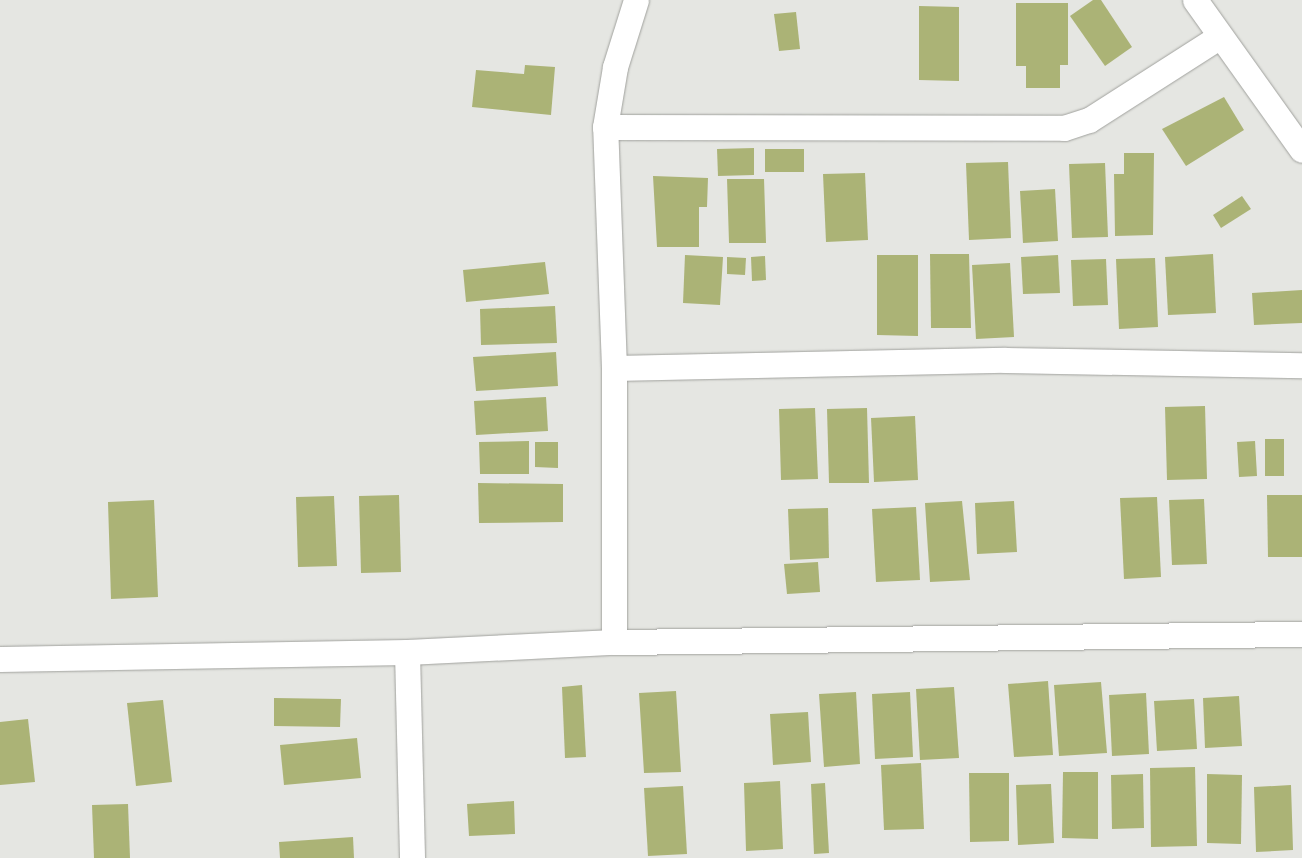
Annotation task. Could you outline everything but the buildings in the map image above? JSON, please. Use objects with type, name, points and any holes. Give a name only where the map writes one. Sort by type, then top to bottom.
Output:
[{"type":"street","points":[[614,642],[614,368],[605,127],[615,67],[636,0]]},
{"type":"street","points":[[1195,0],[1302,150]]},
{"type":"street","points":[[605,127],[1064,128],[1089,120],[1220,37]]},
{"type":"street","points":[[614,368],[1005,360],[1302,365]]},
{"type":"street","points":[[0,659],[408,652],[614,642],[1302,634]]},
{"type":"street","points":[[408,652],[412,858]]}]
